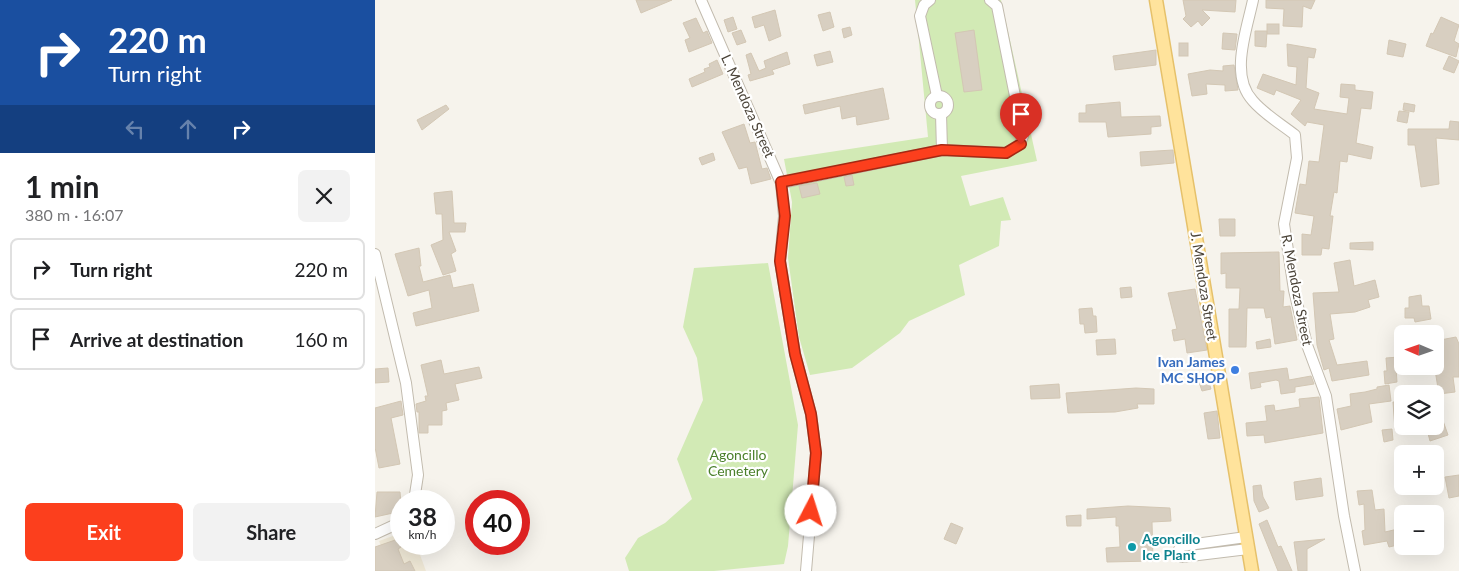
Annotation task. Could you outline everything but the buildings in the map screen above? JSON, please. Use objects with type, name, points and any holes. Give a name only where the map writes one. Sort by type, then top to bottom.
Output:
[{"type":"main road","name":"J. Mendoza Street","points":[[1156,0],[1252,571]]},
{"type":"street","name":"L. Mendoza Street","points":[[701,0],[781,182],[785,216],[780,261],[795,354],[811,414],[816,453],[806,571]]},
{"type":"street","points":[[930,0],[924,5],[920,16],[937,96],[942,96],[947,100],[946,111],[941,114],[942,150]]},
{"type":"street","points":[[781,182],[942,150],[1006,153],[1021,144],[1023,136],[997,6],[990,0]]},
{"type":"street","name":"R. Mendoza Street","points":[[1253,0],[1242,55],[1242,79],[1251,100],[1295,135],[1297,158],[1284,224],[1294,290],[1307,345],[1326,396],[1344,516],[1355,571]]},
{"type":"street","points":[[375,254],[406,383],[418,475],[416,490]]},
{"type":"street","points":[[375,534],[390,527]]},
{"type":"street","points":[[1247,543],[1182,557],[1177,553],[1181,546],[1247,543]]},
{"type":"shaded area","points":[[390,537],[390,555],[420,555],[426,571],[392,571],[379,541]]},
{"type":"green space","points":[[915,0],[1001,0],[1037,161],[961,176],[970,206],[1003,197],[1011,220],[1001,221],[999,246],[959,265],[965,295],[909,321],[900,333],[852,368],[810,375],[799,337],[788,258],[792,202],[784,159],[928,137]]},
{"type":"green space","name":"Agoncillo Cemetery","points":[[768,263],[798,425],[788,546],[784,564],[714,571],[629,571],[625,558],[638,538],[665,523],[692,499],[677,459],[703,400],[697,358],[683,327],[694,268]]},
{"type":"place","name":"Ivan James MC SHOP","points":[[1235,370]]},
{"type":"place","name":"Agoncillo Ice Plant","points":[[1132,547]]},
{"type":"route","points":[[811,511],[816,453],[811,414],[795,354],[780,261],[785,216],[781,182],[942,150],[1006,153],[1021,144]]}]
